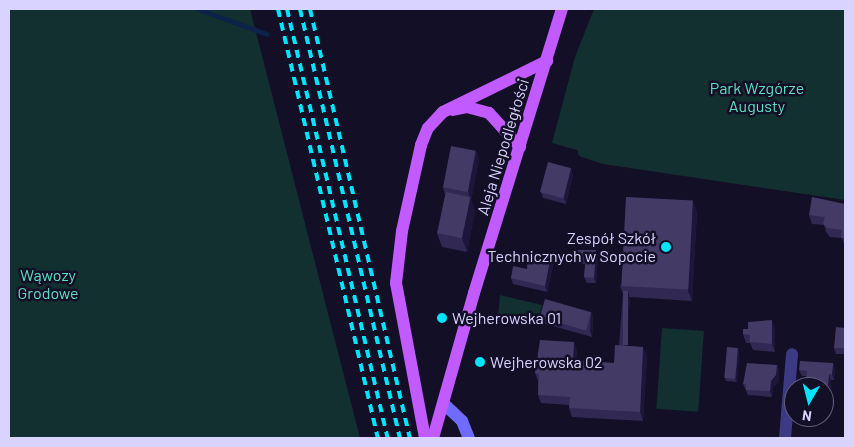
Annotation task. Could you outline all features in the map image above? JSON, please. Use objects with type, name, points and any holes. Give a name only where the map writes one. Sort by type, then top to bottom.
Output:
[{"type":"main road","name":"Aleja Niepodległości","points":[[435,433],[472,299],[562,9]]},
{"type":"main road","points":[[425,438],[396,282],[402,231],[421,145],[428,128],[443,112],[547,62]]},
{"type":"main road","points":[[443,112],[467,108],[489,113],[520,146]]},
{"type":"street","points":[[785,438],[792,354]]},
{"type":"street","points":[[444,404],[462,421],[469,438]]},
{"type":"green space","name":"Wąwozy Grodowe","points":[[9,9],[250,9],[360,438],[9,438]]},
{"type":"green space","name":"Park Wzgórze Augusty","points":[[594,9],[845,9],[845,200],[603,164],[579,156],[577,150],[552,143],[575,57]]},
{"type":"green space","points":[[500,295],[542,305],[538,321],[498,316]]},
{"type":"green space","points":[[662,328],[704,331],[698,412],[656,409]]},
{"type":"building","points":[[451,146],[476,151],[468,192],[443,187]]},
{"type":"building","points":[[548,162],[571,168],[563,198],[540,192]]},
{"type":"building","points":[[446,192],[470,197],[462,238],[437,233]]},
{"type":"building","points":[[626,197],[693,201],[688,289],[621,286]]},
{"type":"building","points":[[812,197],[845,204],[845,238],[841,238],[842,230],[827,228],[823,223],[825,217],[809,215]]},
{"type":"building","points":[[575,250],[596,250],[594,278],[584,277],[586,259],[574,258]]},
{"type":"building","points":[[528,252],[551,255],[545,286],[511,278],[513,266],[527,269]]},
{"type":"building","points":[[623,291],[628,291],[628,345],[623,345]]},
{"type":"building","points":[[545,299],[591,312],[586,330],[540,317]]},
{"type":"building","points":[[772,320],[772,344],[750,342],[750,335],[743,334],[743,329],[748,329],[748,322]]},
{"type":"building","points":[[836,327],[845,328],[845,348],[834,348]]},
{"type":"building","points":[[540,340],[574,342],[573,360],[614,363],[615,345],[643,347],[640,412],[569,408],[570,397],[538,395],[539,374],[535,373]]},
{"type":"building","points":[[727,347],[738,348],[735,379],[724,378]]},
{"type":"building","points":[[800,361],[833,363],[832,374],[829,374],[829,377],[806,377],[807,371],[799,370]]},
{"type":"building","points":[[747,363],[777,365],[776,375],[771,381],[770,391],[746,390],[746,384],[743,384]]},
{"type":"waterway","points":[[198,9],[267,34]]},
{"type":"railway","points":[[278,9],[378,438]]},
{"type":"railway","points":[[287,9],[388,438]]},
{"type":"railway","points":[[300,9],[400,438]]},
{"type":"railway","points":[[310,9],[410,438]]},
{"type":"place","name":"Zespół Szkół Technicznych w Sopocie","points":[[666,247]]},
{"type":"place","name":"Wejherowska 01","points":[[442,318]]},
{"type":"place","name":"Wejherowska 02","points":[[480,362]]}]
